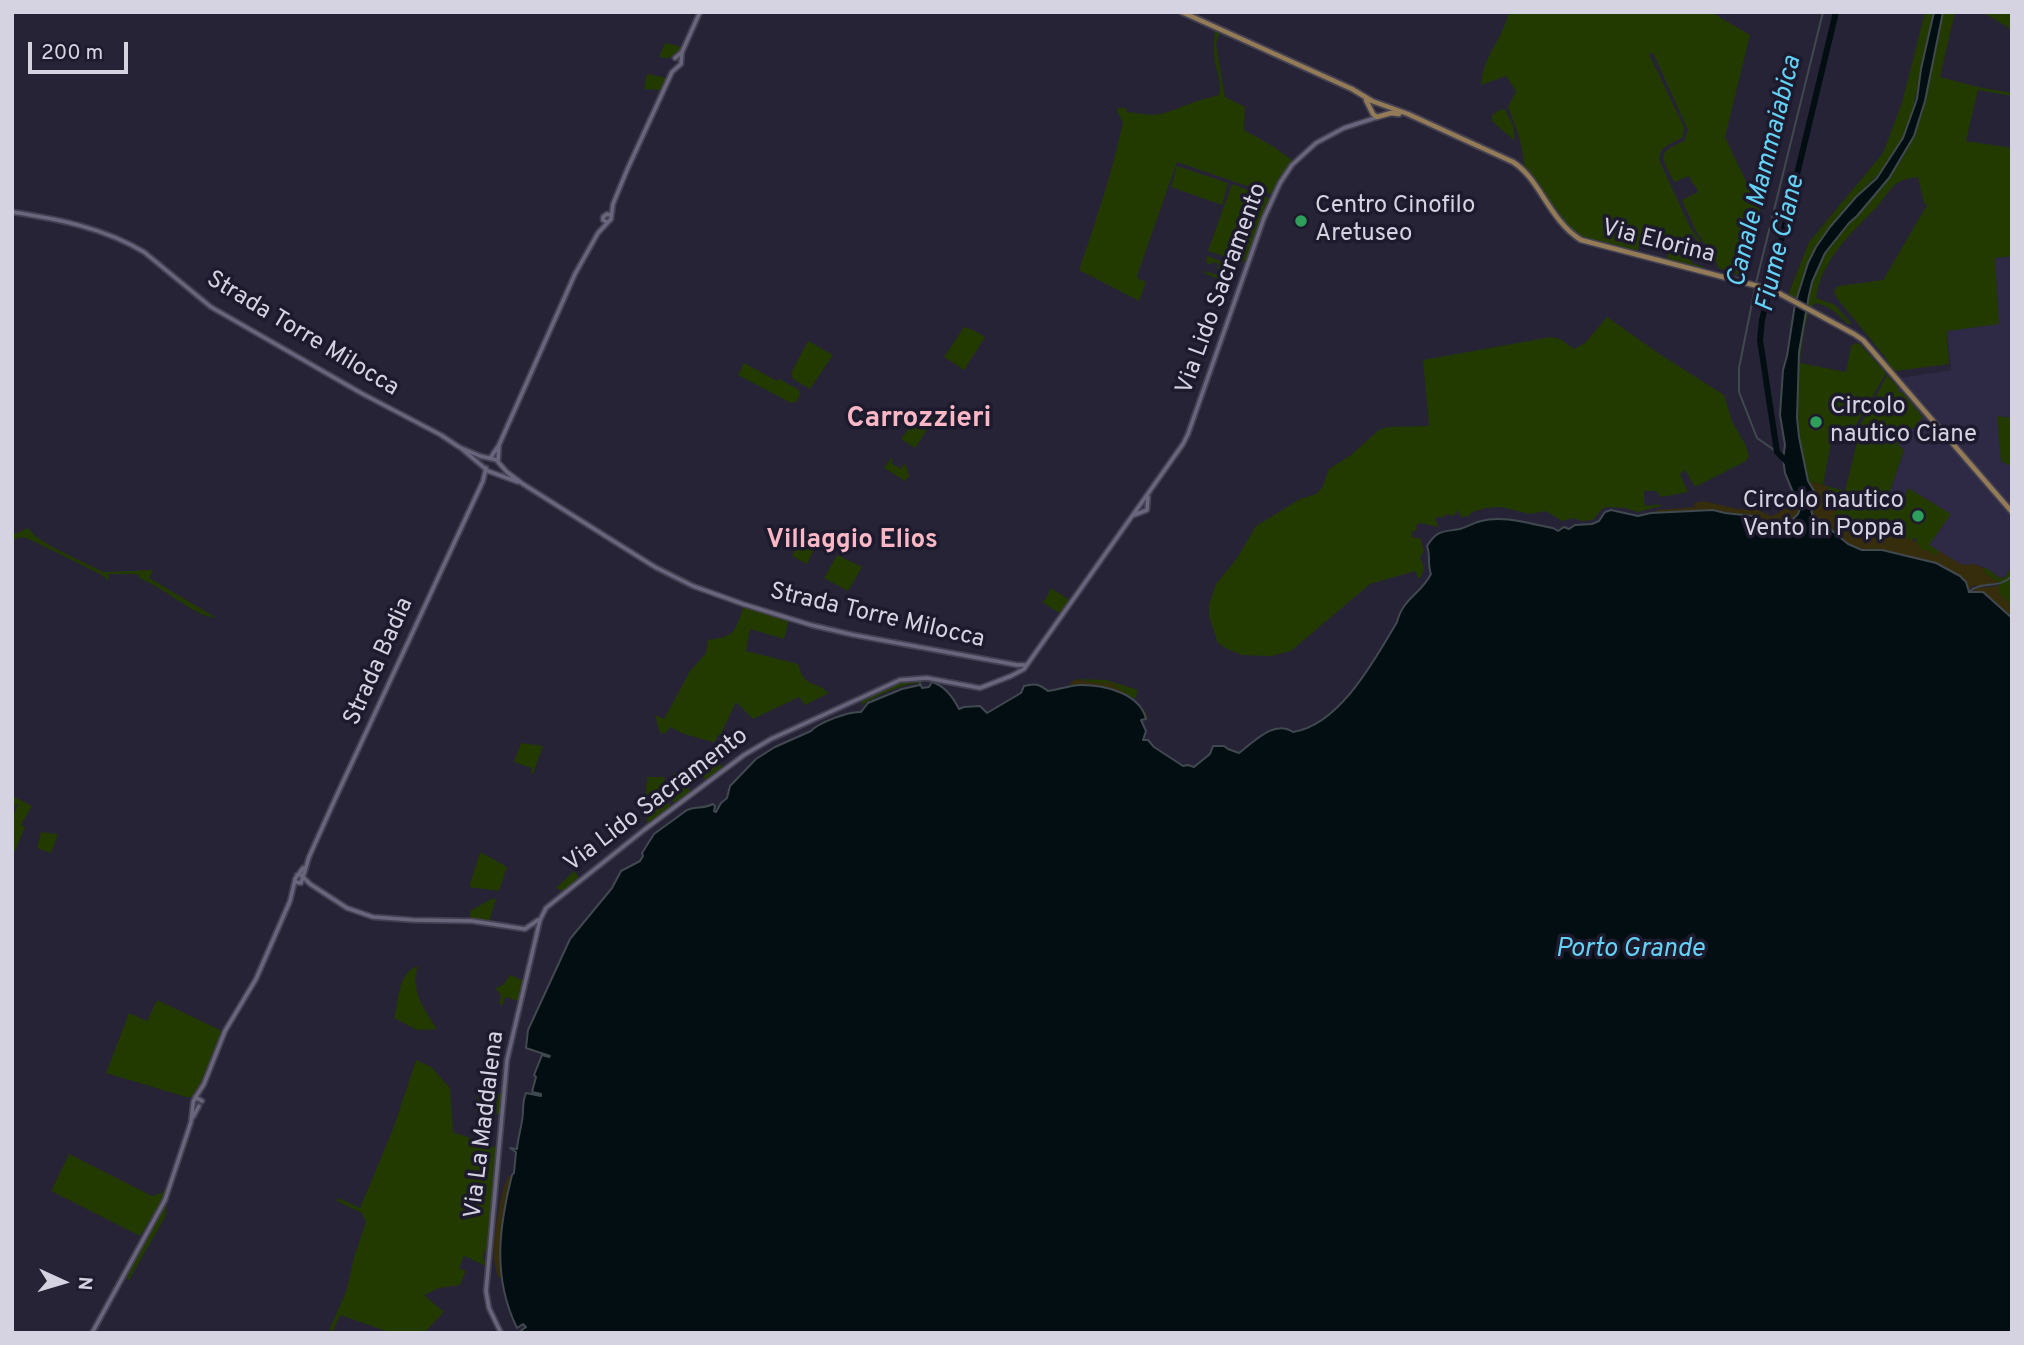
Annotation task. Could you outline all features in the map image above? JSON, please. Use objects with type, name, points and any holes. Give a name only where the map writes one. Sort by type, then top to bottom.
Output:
[{"type":"main road","points":[[1182,12],[1362,94],[1374,115],[1394,113],[1417,118]]},
{"type":"main road","name":"Via Elorina","points":[[1362,94],[1518,165],[1564,228],[1581,240],[1773,290],[1863,340],[2012,513]]},
{"type":"main road","points":[[1372,110],[1374,106],[1382,105],[1386,110],[1381,116]]},
{"type":"street","points":[[681,62],[682,52],[700,12]]},
{"type":"street","points":[[483,481],[485,462],[499,445],[575,274],[598,233],[604,216],[613,204],[673,72],[675,58],[682,52]]},
{"type":"street","points":[[675,58],[681,62]]},
{"type":"street","points":[[675,66],[681,62]]},
{"type":"street","points":[[1357,125],[1372,110]]},
{"type":"street","name":"Via Lido Sacramento","points":[[540,920],[546,908],[563,894],[744,755],[771,739],[900,680],[927,678],[977,689],[1011,676],[1028,664],[1188,434],[1264,218],[1280,183],[1292,165],[1316,144],[1339,130],[1381,116]]},
{"type":"street","points":[[598,233],[611,220],[613,204]]},
{"type":"street","name":"Strada Torre Milocca","points":[[12,212],[86,227],[134,246],[211,307],[460,447]]},
{"type":"street","points":[[604,216],[608,214],[611,217]]},
{"type":"street","points":[[604,216],[604,221],[608,222]]},
{"type":"street","points":[[483,481],[498,468],[499,445]]},
{"type":"street","points":[[460,447],[480,456],[493,458],[523,484]]},
{"type":"street","points":[[460,447],[485,468],[523,484]]},
{"type":"street","name":"Strada Badia","points":[[309,857],[483,481]]},
{"type":"street","name":"Strada Torre Milocca","points":[[523,484],[655,567],[705,590],[811,625],[854,635],[1017,665],[1028,664]]},
{"type":"street","points":[[1132,517],[1146,511],[1149,493]]},
{"type":"street","points":[[1143,512],[1140,506],[1145,505],[1147,508]]},
{"type":"street","points":[[1002,662],[1020,671]]},
{"type":"street","points":[[1017,665],[1020,671]]},
{"type":"street","points":[[1009,666],[1011,676]]},
{"type":"street","points":[[290,901],[296,878],[309,857]]},
{"type":"street","points":[[92,1333],[165,1200],[191,1122],[202,1103],[204,1084],[225,1031],[256,979],[302,880],[309,857]]},
{"type":"street","points":[[296,878],[301,875],[302,880]]},
{"type":"street","points":[[296,878],[347,908],[373,917],[472,921],[525,929],[540,920]]},
{"type":"street","name":"Via La Maddalena","points":[[502,1333],[489,1308],[486,1291],[507,1060],[540,920]]},
{"type":"street","points":[[191,1122],[195,1098],[204,1084]]},
{"type":"street","points":[[195,1098],[201,1100]]},
{"type":"street","points":[[193,1104],[199,1107]]},
{"type":"shaded area","points":[[2012,256],[2012,567],[2005,577],[2000,578],[1986,568],[1974,564],[1962,565],[1928,546],[1888,497],[1904,450],[1898,445],[1897,390],[1901,378],[1951,370],[1947,331],[1995,258]]},
{"type":"green space","points":[[1509,12],[1711,12],[1750,35],[1725,137],[1760,211],[1743,274],[1738,275],[1718,268],[1696,231],[1682,200],[1698,192],[1694,184],[1689,176],[1674,182],[1664,161],[1664,153],[1684,141],[1688,130],[1653,53],[1649,54],[1684,127],[1683,137],[1663,149],[1660,162],[1690,227],[1715,266],[1692,234],[1680,242],[1692,263],[1704,269],[1666,260],[1670,245],[1641,238],[1637,253],[1590,241],[1565,225],[1524,166],[1519,136],[1508,107],[1516,91],[1506,76],[1481,85],[1485,66]]},
{"type":"green space","points":[[1925,12],[1934,12],[1915,101],[1901,141],[1886,165],[1825,234],[1806,270],[1796,300],[1788,295],[1809,242],[1883,153],[1902,103]]},
{"type":"green space","points":[[1943,12],[1955,12],[1940,77],[2012,93],[2012,96],[1978,90],[1966,141],[2012,148],[2012,256],[1995,258],[1999,324],[1947,331],[1949,364],[1896,371],[1889,366],[1885,357],[1836,297],[1834,291],[1838,286],[1883,280],[1927,205],[1924,203],[1918,177],[1897,183],[1839,248],[1819,285],[1816,298],[1835,305],[1852,324],[1847,324],[1836,313],[1820,304],[1815,303],[1808,315],[1800,363],[1846,372],[1851,346],[1856,343],[1860,344],[1886,373],[1852,432],[1834,426],[1823,485],[1808,481],[1799,437],[1797,381],[1802,329],[1812,282],[1825,253],[1902,159],[1914,136],[1925,101]]},
{"type":"green space","points":[[1982,12],[2012,12],[2012,32],[2006,26]]},
{"type":"green space","points":[[1213,29],[1220,32],[1216,44],[1225,97],[1245,107],[1244,130],[1293,161],[1273,195],[1177,162],[1137,276],[1146,282],[1139,301],[1079,270],[1119,141],[1123,122],[1117,108],[1152,115],[1219,95]]},
{"type":"green space","points":[[665,43],[682,47],[672,57],[659,57]]},
{"type":"green space","points":[[647,74],[667,78],[660,90],[644,89]]},
{"type":"green space","points":[[1501,109],[1505,110],[1513,125],[1515,141],[1492,121],[1492,115]]},
{"type":"green space","points":[[1177,166],[1228,183],[1222,205],[1171,187]]},
{"type":"green space","points":[[1232,184],[1271,199],[1248,259],[1243,262],[1208,251]]},
{"type":"green space","points":[[1207,256],[1227,263],[1220,280],[1202,272],[1217,275],[1219,264],[1208,264]]},
{"type":"green space","points":[[1607,317],[1724,395],[1732,421],[1746,446],[1749,456],[1746,461],[1695,487],[1685,470],[1680,474],[1688,492],[1661,497],[1656,491],[1644,491],[1644,504],[1661,506],[1638,512],[1607,507],[1593,520],[1573,518],[1562,521],[1546,511],[1530,514],[1501,507],[1486,508],[1472,512],[1469,516],[1461,517],[1457,510],[1454,516],[1446,514],[1444,517],[1436,517],[1439,527],[1420,523],[1416,525],[1417,530],[1412,532],[1413,538],[1420,538],[1424,551],[1420,558],[1423,571],[1419,579],[1415,571],[1370,584],[1291,651],[1271,656],[1242,655],[1218,643],[1209,616],[1209,605],[1216,584],[1237,558],[1256,526],[1300,499],[1316,494],[1322,488],[1329,469],[1351,455],[1380,429],[1429,426],[1423,360],[1551,337],[1560,339],[1574,349],[1585,343]]},
{"type":"green space","points":[[964,327],[985,337],[964,370],[944,357]]},
{"type":"green space","points":[[808,341],[833,355],[810,389],[793,379],[791,373]]},
{"type":"green space","points":[[744,363],[799,390],[800,395],[796,402],[791,403],[738,375]]},
{"type":"green space","points":[[1887,375],[1923,417],[1898,445],[1904,450],[1888,497],[1903,502],[1908,488],[1951,514],[1929,545],[1939,551],[1936,556],[1922,550],[1914,538],[1911,541],[1892,533],[1853,527],[1833,518],[1827,486],[1845,491],[1859,434],[1856,433]]},
{"type":"green space","points":[[924,407],[936,416],[915,448],[901,439]]},
{"type":"green space","points":[[1997,416],[2012,418],[2012,466],[2001,461]]},
{"type":"green space","points":[[891,458],[891,463],[901,469],[906,465],[909,476],[905,481],[884,468]]},
{"type":"green space","points":[[28,528],[54,548],[103,572],[153,570],[149,578],[215,617],[190,608],[137,574],[109,574],[108,581],[102,575],[29,539],[20,537],[12,540],[12,535]]},
{"type":"green space","points":[[799,541],[814,549],[807,564],[792,556]]},
{"type":"green space","points":[[837,555],[862,567],[848,591],[824,578]]},
{"type":"green space","points":[[2012,567],[2012,606],[1999,593],[1998,582],[1983,572],[1986,568],[2000,578],[2005,577]]},
{"type":"green space","points":[[1051,588],[1071,601],[1061,614],[1042,602]]},
{"type":"green space","points":[[744,606],[789,620],[784,639],[750,629],[746,651],[798,664],[807,680],[829,693],[805,705],[799,697],[753,719],[736,702],[715,742],[684,734],[670,727],[666,733],[660,733],[655,715],[664,719],[690,671],[706,653],[708,640],[724,637],[733,631]]},
{"type":"green space","points":[[1079,679],[1106,680],[1138,690],[1135,699],[1112,683],[1094,683]]},
{"type":"green space","points":[[909,680],[921,680],[922,683],[891,690],[862,705],[862,699]]},
{"type":"green space","points":[[521,743],[543,746],[533,774],[532,768],[514,762]]},
{"type":"green space","points":[[719,762],[724,769],[707,782],[696,768]]},
{"type":"green space","points":[[676,772],[692,793],[676,805],[670,797],[668,783]]},
{"type":"green space","points":[[646,777],[665,777],[663,785],[671,809],[647,826],[648,780]]},
{"type":"green space","points":[[12,796],[32,806],[21,825],[25,827],[12,858],[12,818],[18,805],[16,804],[12,813]]},
{"type":"green space","points":[[41,832],[58,834],[51,853],[37,848]]},
{"type":"green space","points":[[480,852],[507,867],[499,891],[469,887]]},
{"type":"green space","points":[[574,871],[579,878],[563,891],[556,888]]},
{"type":"green space","points":[[496,899],[489,922],[470,919],[470,911]]},
{"type":"green space","points":[[418,966],[415,983],[417,991],[423,1007],[437,1029],[417,1030],[394,1018],[402,981]]},
{"type":"green space","points":[[510,975],[524,981],[519,1001],[505,997],[503,1005],[499,1004],[501,995],[495,988],[503,985]]},
{"type":"green space","points":[[157,1000],[220,1030],[198,1094],[193,1097],[106,1073],[129,1013],[147,1021]]},
{"type":"green space","points":[[416,1060],[431,1067],[450,1088],[453,1132],[498,1148],[489,1243],[483,1256],[486,1266],[464,1256],[459,1268],[466,1271],[460,1285],[439,1288],[424,1295],[444,1312],[424,1333],[392,1333],[340,1315],[332,1333],[328,1333],[347,1289],[366,1222],[362,1213],[337,1201],[338,1198],[360,1208],[393,1129]]},
{"type":"green space","points":[[478,1092],[502,1094],[500,1114],[476,1112]]},
{"type":"green space","points":[[189,1140],[167,1202],[165,1217],[129,1280],[128,1274],[166,1202]]},
{"type":"green space","points":[[69,1154],[152,1196],[162,1193],[168,1186],[140,1236],[51,1191]]},
{"type":"sand","points":[[1808,481],[1827,486],[1828,499],[1836,511],[1833,518],[1839,522],[1892,533],[1916,542],[1922,550],[1936,556],[1939,551],[1962,565],[1974,564],[1984,568],[1983,572],[1998,582],[1972,586],[1968,590],[1966,582],[1960,576],[1936,563],[1882,550],[1863,550],[1848,544],[1812,514],[1811,487]]},
{"type":"sand","points":[[1794,495],[1800,502],[1798,514],[1789,523],[1778,528],[1752,516],[1713,510],[1651,513],[1695,507],[1694,503],[1704,501],[1737,509],[1758,510],[1771,516],[1795,501]]},
{"type":"sand","points":[[1999,586],[1999,593],[2012,606],[2012,618],[1983,592],[1971,592],[1977,588]]},
{"type":"sand","points":[[1076,679],[1112,683],[1137,702],[1145,712],[1148,718],[1146,719],[1142,709],[1126,695],[1092,686],[1071,686],[1070,683]]},
{"type":"sand","points":[[512,1175],[502,1217],[502,1277],[498,1278],[494,1261],[495,1231],[505,1184]]},
{"type":"water","name":"Porto Grande","points":[[1934,12],[1943,12],[1925,101],[1914,136],[1889,178],[1825,253],[1812,282],[1799,352],[1797,418],[1808,481],[1819,499],[1811,508],[1812,514],[1848,544],[1862,550],[1882,550],[1936,563],[1960,576],[1966,582],[1969,592],[1983,592],[2012,618],[2012,1333],[518,1333],[526,1327],[523,1324],[517,1328],[509,1309],[500,1252],[507,1194],[514,1173],[516,1152],[510,1148],[517,1149],[526,1093],[541,1096],[532,1092],[536,1077],[534,1075],[542,1055],[550,1056],[526,1048],[528,1030],[570,939],[612,888],[621,871],[640,861],[654,834],[687,810],[713,804],[716,812],[727,798],[730,786],[756,759],[827,721],[849,713],[861,712],[868,703],[920,683],[922,688],[929,687],[932,682],[948,692],[959,709],[980,706],[987,713],[1021,693],[1024,686],[1028,685],[1037,685],[1048,691],[1081,685],[1120,692],[1137,703],[1142,710],[1146,719],[1141,720],[1146,731],[1143,740],[1148,740],[1183,766],[1194,767],[1210,754],[1213,746],[1224,746],[1239,753],[1272,730],[1279,728],[1293,732],[1310,727],[1341,704],[1367,671],[1397,622],[1403,607],[1431,574],[1427,546],[1441,533],[1490,519],[1526,522],[1558,531],[1564,527],[1569,529],[1575,525],[1592,524],[1611,510],[1638,516],[1713,510],[1753,516],[1778,528],[1789,523],[1798,514],[1800,502],[1794,495],[1785,473],[1785,445],[1780,415],[1783,370],[1795,304],[1816,247],[1856,197],[1877,178],[1903,138],[1917,99]]},
{"type":"waterway","name":"Canale Mammaiabica","points":[[1756,283],[1823,12]]},
{"type":"waterway","name":"Fiume Ciane","points":[[1789,464],[1777,452],[1760,340],[1762,320],[1836,12]]},
{"type":"waterway","name":"Canale Mammaiabica","points":[[1755,288],[1739,368],[1739,392],[1757,438],[1777,452]]},
{"type":"waterway","points":[[1969,592],[1979,586],[2001,583],[2012,576]]},
{"type":"place","name":"Centro Cinofilo Aretuseo","points":[[1301,221]]},
{"type":"place","name":"Circolo nautico Ciane","points":[[1816,422]]},
{"type":"place","name":"Circolo nautico Vento in Poppa","points":[[1918,516]]},
{"type":"district","name":"Carrozzieri","points":[[919,420]]},
{"type":"district","name":"Villaggio Elios","points":[[852,542]]}]
